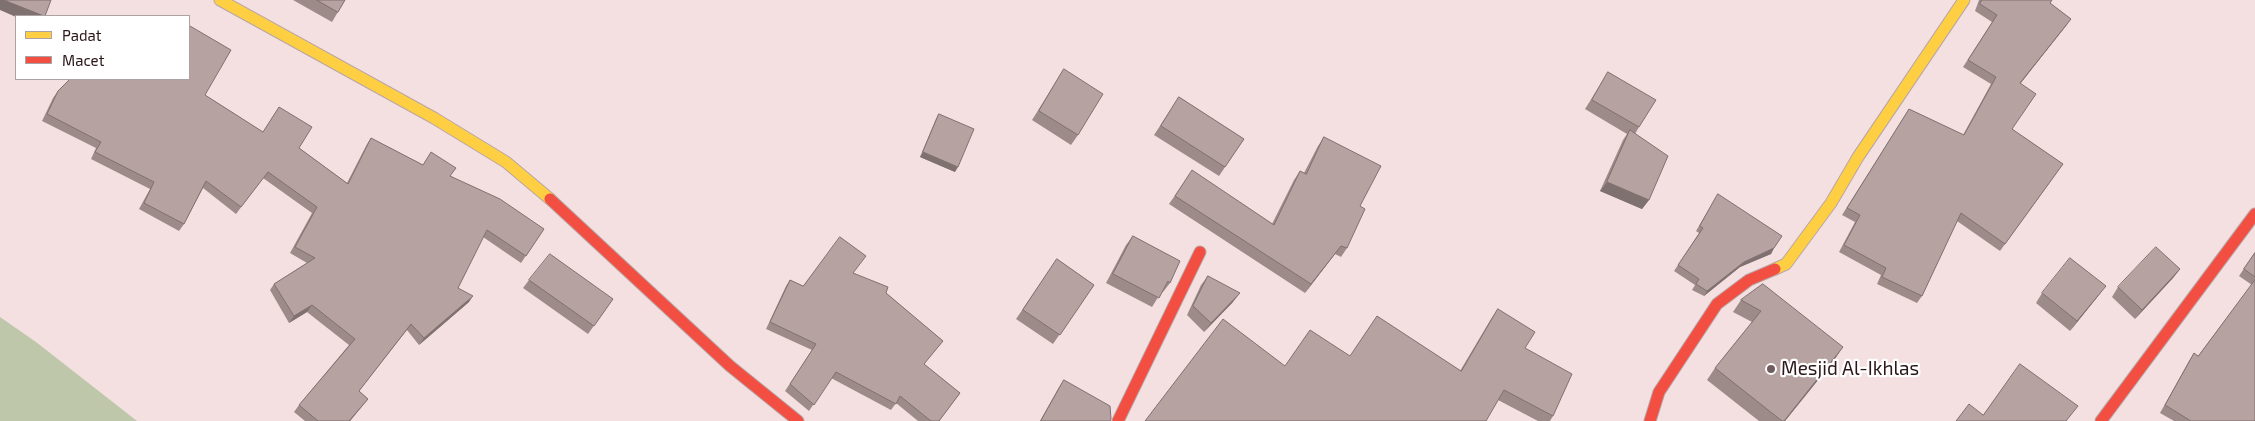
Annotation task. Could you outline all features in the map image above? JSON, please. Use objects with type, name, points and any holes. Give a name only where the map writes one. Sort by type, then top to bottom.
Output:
[{"type":"street","points":[[220,0],[449,126],[506,162],[571,216],[730,366],[798,421]]},
{"type":"street","points":[[1650,421],[1659,392],[1717,304],[1749,280],[1786,264],[1831,204],[1858,157],[1964,0]]},
{"type":"street","points":[[2101,421],[2255,214]]},
{"type":"street","points":[[1118,421],[1200,252]]},
{"type":"green space","points":[[0,317],[36,342],[137,421],[0,421]]},
{"type":"building","points":[[4,0],[51,0],[45,15]]},
{"type":"building","points":[[317,0],[345,0],[338,12]]},
{"type":"building","points":[[1982,0],[2052,0],[2050,3],[2071,19],[2020,83],[2036,94],[2012,129],[2063,164],[2005,244],[1961,213],[1922,296],[1882,277],[1886,268],[1844,245],[1860,215],[1847,208],[1909,109],[1964,135],[1996,77],[1968,60],[1997,15],[1980,4]]},
{"type":"building","points":[[190,26],[231,50],[205,95],[263,132],[279,107],[312,127],[299,148],[348,184],[371,138],[423,165],[431,152],[456,168],[450,176],[500,199],[544,229],[526,256],[487,230],[458,288],[473,296],[424,338],[411,324],[359,391],[368,399],[349,421],[318,421],[299,405],[355,339],[312,305],[294,316],[274,284],[315,258],[295,247],[317,207],[268,172],[241,207],[206,181],[184,224],[144,203],[154,182],[95,152],[101,142],[47,114],[58,91],[69,80],[190,80]]},
{"type":"building","points":[[1064,69],[1103,94],[1078,135],[1039,111]]},
{"type":"building","points":[[1608,72],[1656,100],[1639,127],[1592,100]]},
{"type":"building","points":[[1179,97],[1244,139],[1225,167],[1161,126]]},
{"type":"building","points":[[939,114],[974,129],[958,167],[923,152]]},
{"type":"building","points":[[1630,130],[1668,156],[1649,200],[1607,182]]},
{"type":"building","points":[[1324,137],[1381,166],[1360,206],[1365,209],[1347,248],[1341,246],[1311,284],[1175,196],[1192,170],[1274,225],[1300,171],[1306,174]]},
{"type":"building","points":[[1718,194],[1782,236],[1774,248],[1744,262],[1707,291],[1696,284],[1699,279],[1678,265],[1703,228],[1700,226]]},
{"type":"building","points":[[1133,236],[1180,261],[1170,283],[1168,281],[1159,298],[1113,274]]},
{"type":"building","points":[[840,237],[866,256],[853,273],[888,287],[886,293],[943,341],[924,364],[960,393],[939,421],[931,421],[900,396],[896,404],[836,372],[814,405],[790,384],[816,344],[770,322],[790,280],[803,286]]},
{"type":"building","points":[[2156,247],[2180,269],[2142,310],[2118,287]]},
{"type":"building","points":[[2255,253],[2255,277],[2244,269]]},
{"type":"building","points":[[550,254],[613,299],[594,326],[529,280]]},
{"type":"building","points":[[2070,258],[2106,286],[2077,321],[2042,293]]},
{"type":"building","points":[[1057,259],[1094,285],[1060,335],[1023,310]]},
{"type":"building","points":[[1208,276],[1240,293],[1211,323],[1193,306]]},
{"type":"building","points":[[2255,280],[2255,421],[2191,421],[2165,405],[2194,353],[2198,356]]},
{"type":"building","name":"Mesjid Al-Ikhlas","points":[[1763,284],[1843,347],[1784,421],[1715,368],[1761,311],[1741,300]]},
{"type":"building","points":[[1498,309],[1535,332],[1525,348],[1572,374],[1553,416],[1504,390],[1486,421],[1145,421],[1223,319],[1285,366],[1310,330],[1350,356],[1377,316],[1461,371]]},
{"type":"building","points":[[2020,364],[2078,406],[2066,421],[1956,421],[1969,404],[1983,415]]},
{"type":"building","points":[[1064,380],[1110,406],[1110,421],[1041,421]]},
{"type":"traffic: slow","points":[[220,0],[434,118],[506,162],[550,199]]},
{"type":"traffic: slow","points":[[1775,269],[1786,264],[1831,203],[1858,157],[1964,0]]},
{"type":"traffic: jam","points":[[550,199],[730,366],[798,421]]},
{"type":"traffic: jam","points":[[2101,421],[2255,214]]},
{"type":"traffic: jam","points":[[1118,421],[1200,252]]},
{"type":"traffic: jam","points":[[1650,421],[1659,392],[1717,304],[1749,280],[1775,269]]},
{"type":"place","name":"Mesjid Al-Ikhlas","points":[[1771,369]]}]
